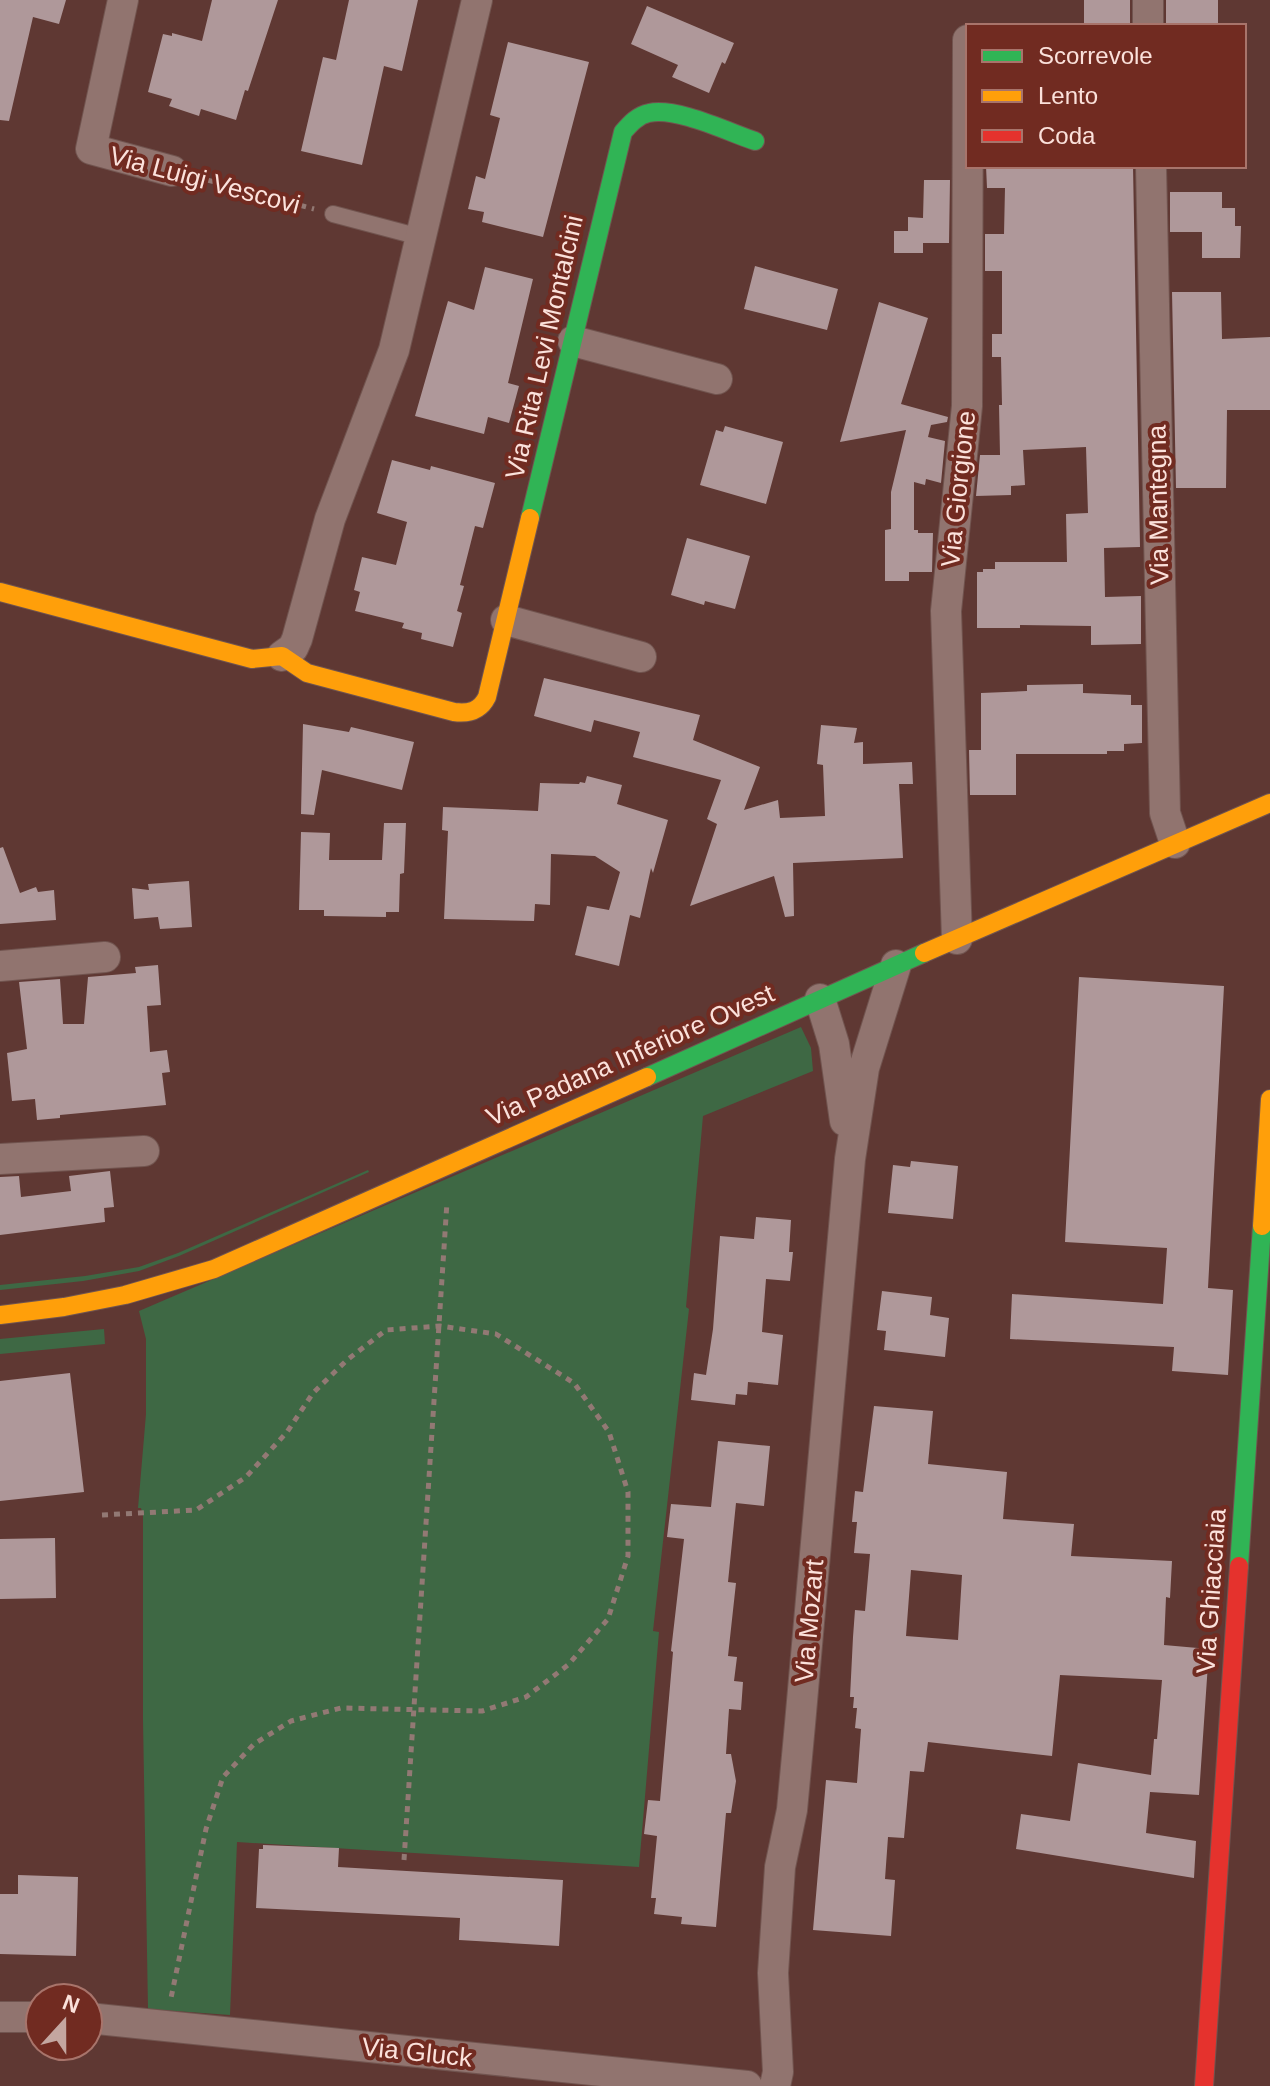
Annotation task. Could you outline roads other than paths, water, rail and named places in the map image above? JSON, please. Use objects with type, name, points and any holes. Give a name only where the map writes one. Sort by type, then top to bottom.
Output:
[{"type":"street","name":"Via Luigi Vescovi","points":[[123,0],[91,149],[172,171]]},
{"type":"street","points":[[0,592],[252,659],[282,656],[293,648],[330,519],[394,350],[477,0]]},
{"type":"street","points":[[1148,0],[1148,24]]},
{"type":"street","name":"Via Rita Levi Montalcini","points":[[282,656],[307,673],[463,714],[477,711],[484,705],[623,132],[631,122],[649,112],[665,112],[755,141]]},
{"type":"street","name":"Via Giorgione","points":[[957,939],[946,611],[967,406],[968,168]]},
{"type":"street","name":"Via Mantegna","points":[[1151,168],[1165,813],[1175,843]]},
{"type":"street","points":[[573,341],[717,379]]},
{"type":"street","points":[[506,620],[641,657]]},
{"type":"street","name":"Via Padana Inferiore Ovest","points":[[0,1315],[112,1299],[172,1284],[245,1257],[896,965],[1270,803]]},
{"type":"street","points":[[0,966],[105,957]]},
{"type":"street","name":"Via Mozart","points":[[766,2085],[778,2072],[773,1973],[780,1867],[792,1810],[850,1159],[864,1068],[896,965]]},
{"type":"street","name":"Via Mozart","points":[[820,999],[834,1044],[850,1159]]},
{"type":"street","name":"Via Ghiacciaia","points":[[1204,2086],[1270,1099]]},
{"type":"street","points":[[0,1159],[144,1151]]},
{"type":"street","points":[[0,2017],[24,2017]]},
{"type":"street","name":"Via Gluck","points":[[104,2020],[766,2085]]},
{"type":"lane","name":"Via Luigi Vescovi","points":[[333,214],[420,237]]}]
